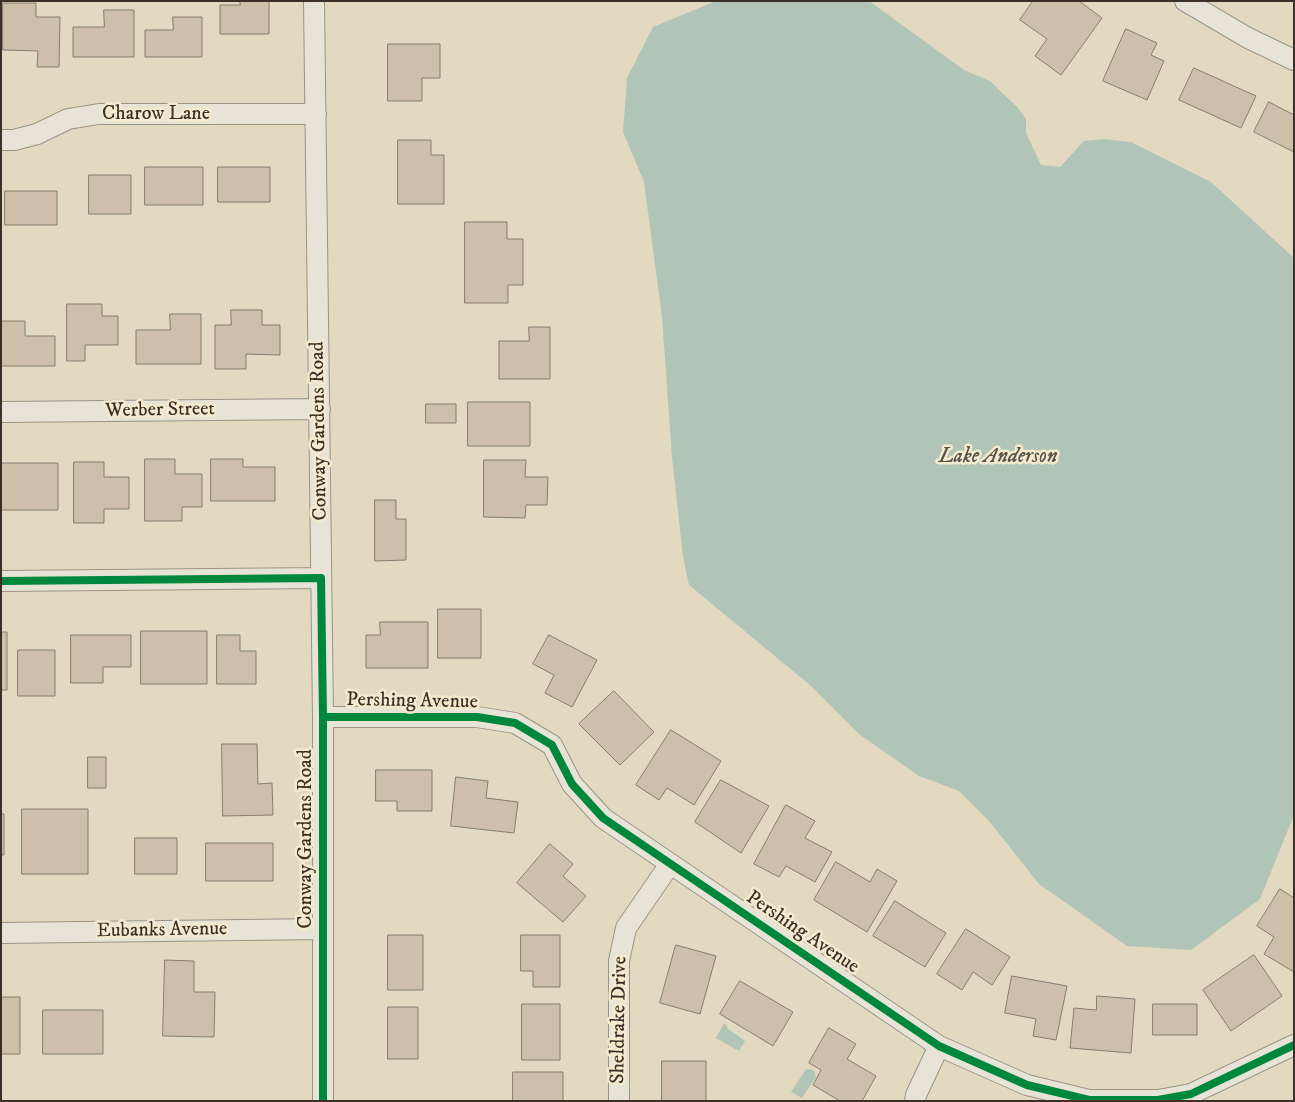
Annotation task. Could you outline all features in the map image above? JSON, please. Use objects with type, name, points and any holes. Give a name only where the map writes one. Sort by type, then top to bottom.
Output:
[{"type":"street","name":"Conway Gardens Road","points":[[314,1],[324,717],[323,1101]]},
{"type":"street","points":[[1185,1],[1248,38],[1294,60]]},
{"type":"street","name":"Charow Lane","points":[[1,140],[14,140],[37,134],[68,119],[99,114],[316,114]]},
{"type":"street","name":"Werber Street","points":[[1,412],[320,409]]},
{"type":"street","points":[[1,581],[321,578]]},
{"type":"street","name":"Pershing Avenue","points":[[324,717],[477,717],[515,722],[552,745],[572,784],[603,818],[939,1046],[1027,1084],[1089,1100],[1158,1100],[1191,1097],[1294,1045]]},
{"type":"street","name":"Sheldrake Drive","points":[[619,1101],[619,961],[626,928],[670,864]]},
{"type":"street","name":"Eubanks Avenue","points":[[1,933],[323,929]]},
{"type":"street","points":[[915,1101],[939,1046]]},
{"type":"water","name":"Lake Anderson","points":[[716,1],[868,1],[964,70],[990,81],[1018,108],[1026,119],[1026,133],[1041,165],[1060,167],[1084,141],[1103,139],[1131,142],[1211,182],[1294,258],[1294,815],[1260,899],[1191,950],[1127,946],[1039,884],[989,821],[959,791],[919,776],[859,734],[811,686],[689,585],[683,557],[672,457],[662,317],[644,182],[623,132],[627,78],[653,27]]},
{"type":"water","points":[[724,1023],[727,1028],[745,1041],[739,1051],[716,1038]]},
{"type":"water","points":[[806,1069],[814,1070],[816,1077],[802,1098],[791,1092]]},
{"type":"building","points":[[240,1],[269,1],[269,34],[220,34],[220,5],[240,5]]},
{"type":"building","points":[[1033,1],[1079,1],[1102,18],[1061,75],[1035,56],[1047,39],[1020,20]]},
{"type":"building","points":[[3,3],[36,3],[36,17],[60,17],[59,67],[37,67],[38,51],[3,50]]},
{"type":"building","points":[[104,10],[134,10],[134,57],[73,57],[73,27],[104,27]]},
{"type":"building","points":[[173,17],[202,17],[202,57],[145,57],[145,30],[173,30]]},
{"type":"building","points":[[1126,29],[1157,43],[1151,55],[1164,61],[1147,100],[1103,81]]},
{"type":"building","points":[[388,44],[440,44],[440,78],[422,78],[422,101],[388,101]]},
{"type":"building","points":[[1194,68],[1256,96],[1241,128],[1179,100]]},
{"type":"building","points":[[1269,102],[1294,115],[1294,152],[1254,132]]},
{"type":"building","points":[[398,140],[431,140],[431,155],[444,155],[444,204],[398,204]]},
{"type":"building","points":[[145,167],[203,167],[203,205],[145,205]]},
{"type":"building","points":[[218,167],[270,167],[270,202],[218,202]]},
{"type":"building","points":[[89,175],[131,175],[131,214],[89,214]]},
{"type":"building","points":[[5,191],[57,191],[57,225],[5,225]]},
{"type":"building","points":[[465,222],[507,222],[507,239],[523,239],[523,285],[508,285],[508,303],[465,303]]},
{"type":"building","points":[[67,304],[102,304],[102,316],[118,316],[118,345],[85,345],[85,361],[67,361]]},
{"type":"building","points":[[231,310],[262,310],[262,325],[280,325],[280,355],[246,354],[246,369],[215,369],[215,325],[231,325]]},
{"type":"building","points":[[170,314],[201,314],[201,364],[136,364],[136,330],[170,330]]},
{"type":"building","points":[[1,321],[25,321],[25,336],[55,336],[55,366],[1,366]]},
{"type":"building","points":[[529,327],[550,327],[550,379],[499,379],[499,341],[529,341]]},
{"type":"building","points":[[468,402],[530,402],[530,446],[468,446]]},
{"type":"building","points":[[426,404],[456,404],[456,423],[426,423]]},
{"type":"building","points":[[145,459],[175,459],[175,474],[202,474],[202,507],[182,507],[182,521],[145,521]]},
{"type":"building","points":[[211,459],[243,459],[243,467],[275,467],[275,501],[211,501]]},
{"type":"building","points":[[484,460],[526,460],[525,477],[548,477],[547,505],[526,505],[525,518],[484,517]]},
{"type":"building","points":[[74,462],[104,462],[104,477],[129,477],[129,509],[104,509],[104,523],[74,523]]},
{"type":"building","points":[[1,463],[58,463],[58,510],[1,510]]},
{"type":"building","points":[[375,500],[396,500],[396,519],[406,519],[406,560],[375,561]]},
{"type":"building","points":[[438,609],[481,609],[481,658],[438,658]]},
{"type":"building","points":[[380,622],[428,622],[428,668],[366,668],[366,635],[380,635]]},
{"type":"building","points":[[141,631],[207,631],[207,684],[141,684]]},
{"type":"building","points":[[1,632],[7,632],[7,690],[1,690]]},
{"type":"building","points":[[71,635],[131,635],[131,667],[103,667],[103,683],[71,683]]},
{"type":"building","points":[[217,635],[240,635],[240,651],[256,651],[256,684],[217,684]]},
{"type":"building","points":[[549,635],[597,660],[572,707],[545,693],[554,675],[533,664]]},
{"type":"building","points":[[18,650],[55,650],[55,696],[18,696]]},
{"type":"building","points":[[614,691],[654,732],[620,765],[579,724]]},
{"type":"building","points":[[671,730],[721,761],[694,805],[667,788],[659,800],[636,785]]},
{"type":"building","points":[[222,744],[257,744],[258,784],[272,783],[273,815],[223,816]]},
{"type":"building","points":[[88,757],[106,757],[106,788],[88,788]]},
{"type":"building","points":[[376,770],[432,770],[432,811],[397,811],[397,801],[376,801]]},
{"type":"building","points":[[456,777],[488,781],[486,798],[518,802],[514,833],[451,826]]},
{"type":"building","points":[[721,780],[769,806],[741,853],[695,822]]},
{"type":"building","points":[[786,805],[815,821],[805,838],[832,852],[815,882],[786,866],[779,877],[754,864]]},
{"type":"building","points":[[22,809],[88,809],[88,874],[22,874]]},
{"type":"building","points":[[1,814],[4,814],[4,855],[1,855]]},
{"type":"building","points":[[135,838],[177,838],[177,874],[135,874]]},
{"type":"building","points":[[206,843],[273,843],[273,881],[206,881]]},
{"type":"building","points":[[550,844],[573,864],[563,876],[586,896],[563,922],[517,883]]},
{"type":"building","points":[[836,862],[870,882],[877,869],[897,881],[867,932],[814,900]]},
{"type":"building","points":[[1280,889],[1294,898],[1294,972],[1264,954],[1274,937],[1257,926]]},
{"type":"building","points":[[895,901],[946,933],[925,967],[873,936]]},
{"type":"building","points":[[966,929],[1010,957],[992,985],[973,972],[962,990],[937,974]]},
{"type":"building","points":[[388,935],[423,935],[423,990],[388,990]]},
{"type":"building","points":[[521,935],[560,935],[560,987],[533,987],[533,971],[521,971]]},
{"type":"building","points":[[676,945],[716,956],[700,1014],[660,1003]]},
{"type":"building","points":[[1254,955],[1282,996],[1231,1031],[1203,990]]},
{"type":"building","points":[[165,960],[194,961],[194,992],[215,992],[214,1037],[163,1036]]},
{"type":"building","points":[[1012,976],[1067,986],[1056,1040],[1033,1036],[1036,1019],[1005,1013]]},
{"type":"building","points":[[740,981],[793,1012],[773,1046],[720,1014]]},
{"type":"building","points":[[1097,996],[1135,999],[1131,1053],[1070,1048],[1074,1008],[1096,1010]]},
{"type":"building","points":[[1,997],[20,997],[20,1054],[1,1054]]},
{"type":"building","points":[[522,1004],[560,1004],[560,1060],[522,1060]]},
{"type":"building","points":[[1153,1004],[1197,1004],[1197,1035],[1153,1035]]},
{"type":"building","points":[[388,1007],[418,1007],[418,1059],[388,1059]]},
{"type":"building","points":[[43,1010],[103,1010],[103,1054],[43,1054]]},
{"type":"building","points":[[829,1028],[856,1044],[847,1059],[876,1076],[862,1101],[840,1101],[813,1085],[821,1070],[809,1063]]},
{"type":"building","points":[[662,1061],[706,1061],[706,1101],[662,1101]]},
{"type":"building","points":[[513,1072],[563,1072],[563,1101],[513,1101]]},
{"type":"cycle path","points":[[1,581],[321,578],[323,1101]]},
{"type":"cycle path","points":[[323,717],[477,717],[515,723],[552,745],[572,784],[603,818],[939,1046],[1027,1085],[1089,1100],[1158,1100],[1191,1094],[1294,1045]]}]
